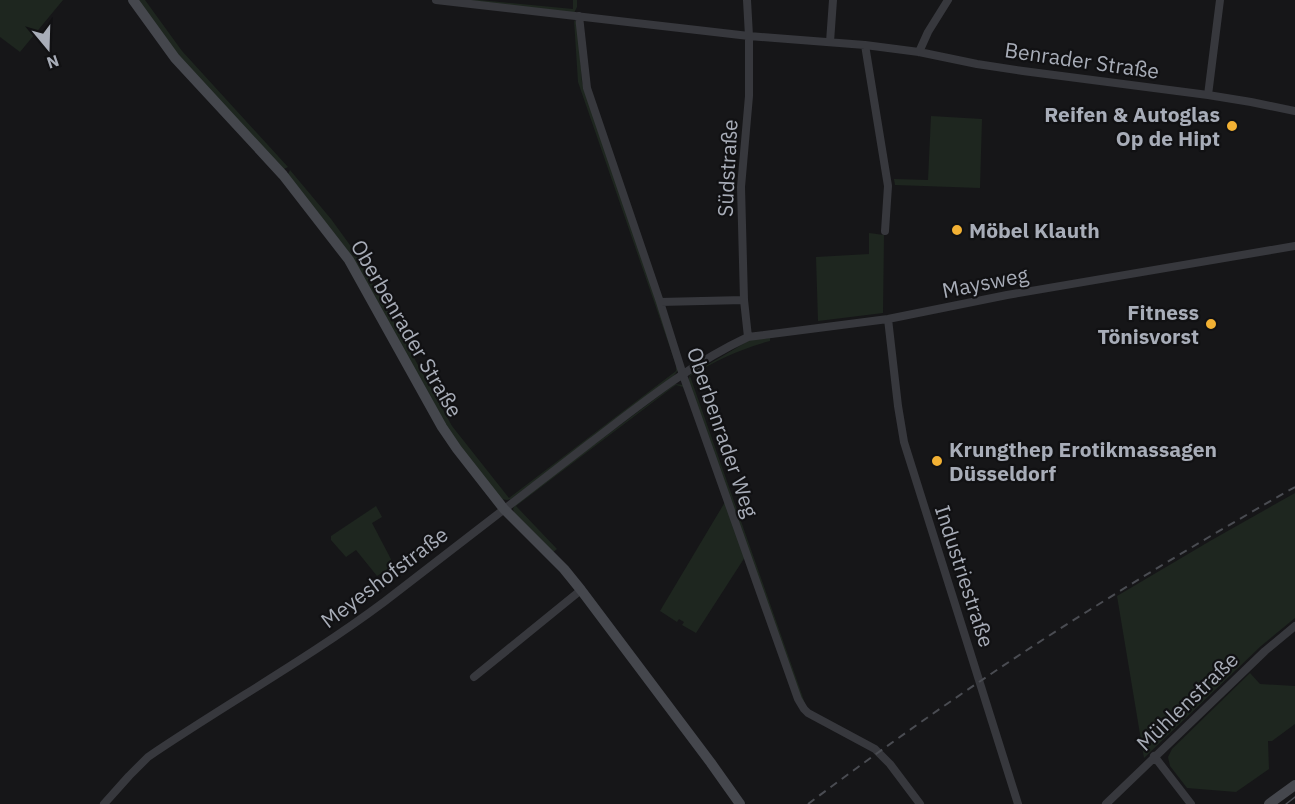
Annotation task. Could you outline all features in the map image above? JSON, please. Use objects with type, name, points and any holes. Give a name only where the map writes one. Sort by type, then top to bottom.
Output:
[{"type":"street","name":"Oberbenrader Straße","points":[[133,0],[175,58],[283,175],[349,260],[442,427],[457,449],[504,509],[564,568],[740,804]]},
{"type":"street","name":"Benrader Straße","points":[[436,0],[749,36],[919,51],[977,64],[1251,101],[1295,111]]},
{"type":"street","name":"Südstraße","points":[[747,0],[749,96],[741,187],[744,300],[748,337]]},
{"type":"street","points":[[830,42],[833,0]]},
{"type":"street","points":[[919,51],[948,0]]},
{"type":"street","points":[[1208,95],[1220,0]]},
{"type":"street","name":"Oberbenrader Weg","points":[[579,16],[587,88],[798,699],[808,713],[875,749],[920,804]]},
{"type":"street","points":[[865,45],[888,186],[885,231]]},
{"type":"street","name":"Maysweg","points":[[686,373],[732,344],[748,337],[888,319],[1017,294],[1295,246]]},
{"type":"street","points":[[662,302],[744,300]]},
{"type":"street","name":"Industriestraße","points":[[888,319],[904,442],[1018,804]]},
{"type":"street","name":"Meyeshofstraße","points":[[104,804],[148,757],[335,637],[619,421],[686,373]]},
{"type":"street","points":[[474,677],[581,590]]},
{"type":"street","name":"Mühlenstraße","points":[[1106,804],[1265,651],[1295,626]]},
{"type":"street","points":[[1154,756],[1191,804]]},
{"type":"street","points":[[1269,804],[1295,784]]},
{"type":"shaded area","points":[[0,0],[63,0],[20,52],[0,37]]},
{"type":"shaded area","points":[[137,0],[145,0],[182,51],[288,167],[282,170],[180,60]]},
{"type":"shaded area","points":[[458,0],[573,9],[573,0],[577,0],[577,7],[574,13]]},
{"type":"shaded area","points":[[574,20],[578,25],[582,82],[678,364],[678,370],[673,377],[507,500],[501,499],[447,428],[350,255],[287,176],[290,170],[355,252],[452,426],[509,498],[676,371],[676,365],[578,82]]},
{"type":"shaded area","points":[[931,116],[982,119],[980,188],[895,185],[894,179],[928,180]]},
{"type":"shaded area","points":[[869,233],[884,235],[883,313],[818,321],[816,257],[869,254]]},
{"type":"shaded area","points":[[770,338],[770,341],[729,356],[690,376],[808,712],[799,694],[688,381],[690,375],[750,340]]},
{"type":"shaded area","points":[[675,384],[683,385],[686,392],[683,387],[676,385],[673,387],[516,506],[557,549],[552,553],[515,516],[513,509],[515,504]]},
{"type":"shaded area","points":[[1295,493],[1295,618],[1261,646],[1144,758],[1117,596]]},
{"type":"shaded area","points":[[725,502],[745,557],[696,633],[682,625],[684,622],[679,619],[677,622],[660,611]]},
{"type":"shaded area","points":[[376,506],[382,517],[372,523],[394,565],[377,576],[356,550],[346,557],[331,540],[331,536]]},
{"type":"shaded area","points":[[1250,673],[1260,684],[1295,686],[1295,724],[1272,741],[1268,741],[1269,769],[1236,792],[1187,788],[1170,766],[1168,757],[1172,749]]},
{"type":"tram line","points":[[1286,804],[1295,797]]},
{"type":"railway","points":[[808,804],[946,704],[1052,634],[1165,563],[1295,487]]},
{"type":"place","name":"Reifen & Autoglas Op de Hipt","points":[[1232,126]]},
{"type":"place","name":"Möbel Klauth","points":[[957,230]]},
{"type":"place","name":"Fitness Tönisvorst","points":[[1211,324]]},
{"type":"place","name":"Krungthep Erotikmassagen Düsseldorf","points":[[937,461]]}]
